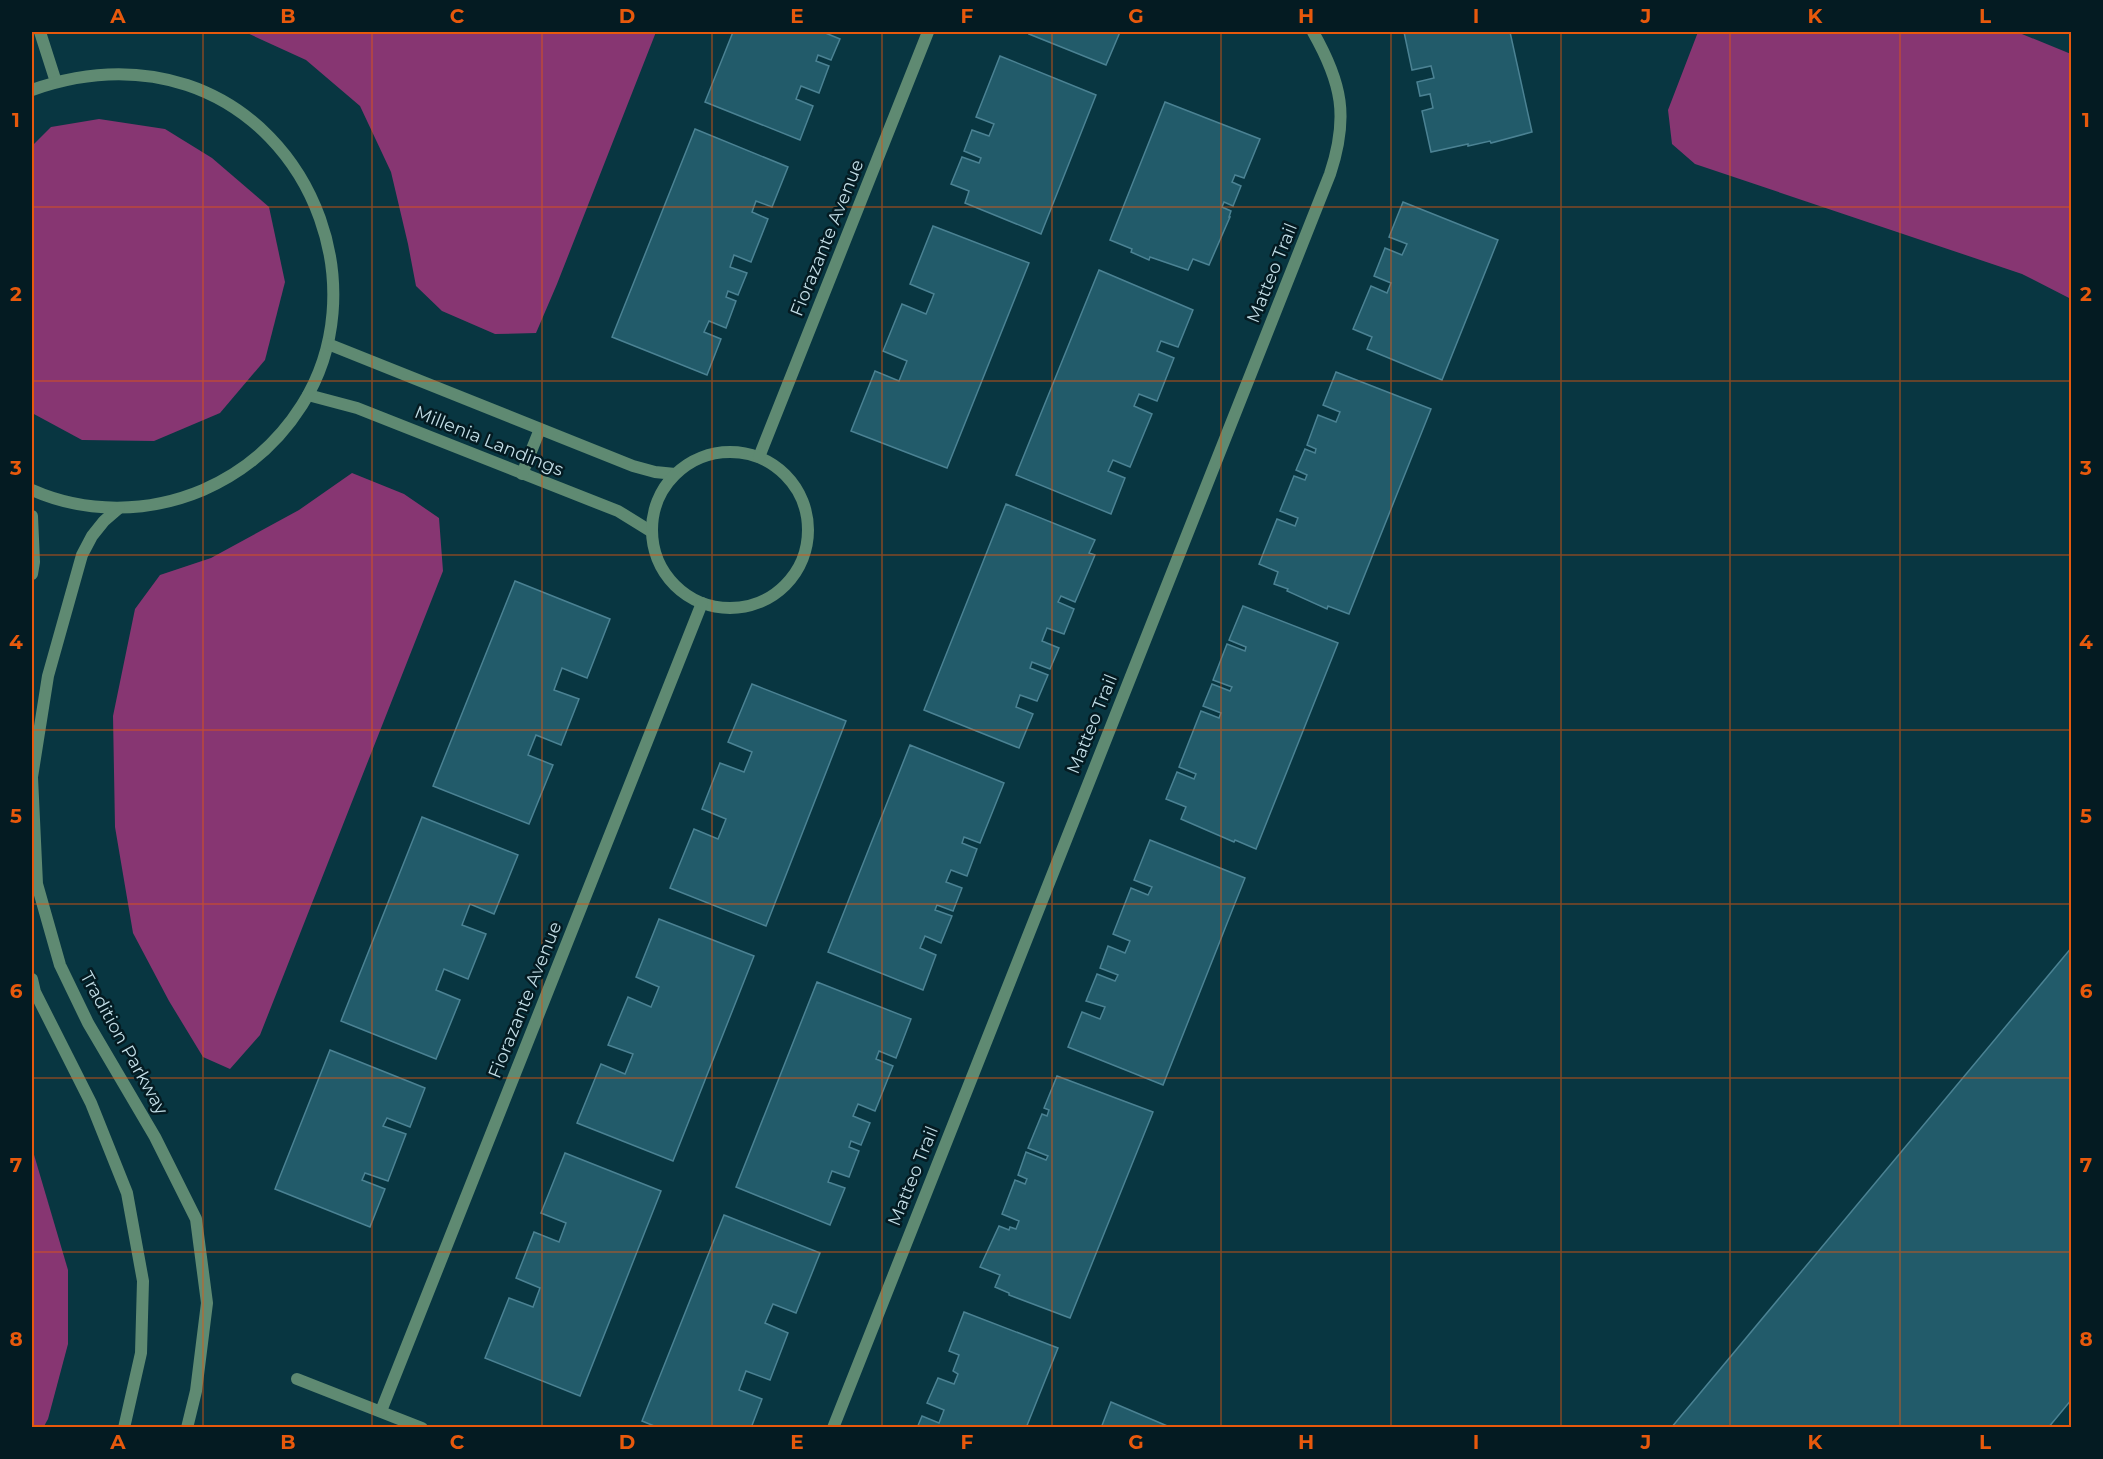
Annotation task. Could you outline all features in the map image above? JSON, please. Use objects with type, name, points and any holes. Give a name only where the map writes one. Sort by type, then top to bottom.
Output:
[{"type":"street","points":[[40,32],[56,82]]},
{"type":"street","name":"Fiorazante Avenue","points":[[759,457],[928,32]]},
{"type":"street","name":"Matteo Trail","points":[[833,1428],[1330,174],[1340,136],[1340,97],[1329,60],[1313,32]]},
{"type":"street","points":[[32,90],[82,76],[136,74],[188,86],[213,96],[258,126],[294,165],[320,213],[328,238],[332,264],[333,300],[328,344],[308,395],[289,424],[260,455],[217,484],[170,501],[145,507],[119,508],[67,502],[32,490]]},
{"type":"street","name":"Millenia Landings","points":[[328,344],[633,466],[675,474]]},
{"type":"street","name":"Millenia Landings","points":[[308,395],[357,408],[618,511],[652,532]]},
{"type":"street","points":[[522,474],[540,429]]},
{"type":"street","points":[[738,452],[759,457],[779,469],[794,485],[804,504],[808,526],[807,548],[798,568],[784,586],[767,599],[746,607],[724,608],[702,603],[682,592],[666,575],[656,555],[652,532],[654,511],[662,491],[675,474],[693,460],[714,453],[738,452]]},
{"type":"street","name":"Tradition Parkway","points":[[119,508],[92,536],[82,555],[74,576],[48,676],[32,777],[36,876],[60,964],[88,1023],[155,1137],[196,1219],[207,1304],[196,1391],[187,1428]]},
{"type":"street","points":[[32,516],[34,562],[32,574]]},
{"type":"street","name":"Fiorazante Avenue","points":[[381,1411],[702,603]]},
{"type":"street","points":[[32,979],[35,992],[91,1103],[127,1193],[143,1281],[141,1353],[124,1428]]},
{"type":"street","points":[[297,1379],[422,1428]]},
{"type":"shaded area","points":[[245,32],[656,32],[536,333],[495,334],[442,311],[416,286],[391,172],[360,106],[306,60]]},
{"type":"shaded area","points":[[1698,32],[2017,32],[2071,54],[2071,299],[2022,274],[1695,164],[1672,144],[1668,110]]},
{"type":"shaded area","points":[[99,119],[165,129],[212,158],[269,207],[285,282],[265,360],[220,413],[154,441],[82,440],[32,413],[32,146],[51,127]]},
{"type":"shaded area","points":[[352,473],[404,494],[439,518],[443,571],[260,1035],[230,1069],[203,1057],[169,1001],[133,933],[115,827],[113,716],[135,609],[160,575],[211,558],[299,510]]},
{"type":"shaded area","points":[[32,1148],[68,1270],[68,1344],[48,1419],[43,1428],[32,1427]]},
{"type":"building","points":[[733,32],[823,32],[840,39],[831,60],[818,55],[816,61],[829,66],[819,93],[801,86],[796,99],[813,106],[800,140],[705,102]]},
{"type":"building","points":[[1030,32],[1120,32],[1106,65],[1029,34]]},
{"type":"building","points":[[1404,32],[1510,32],[1532,132],[1491,143],[1490,141],[1468,146],[1468,144],[1431,152],[1422,111],[1433,108],[1430,94],[1420,96],[1417,82],[1434,78],[1431,66],[1412,70]]},
{"type":"building","points":[[1000,56],[1096,95],[1041,234],[965,203],[969,191],[951,184],[962,157],[979,163],[981,158],[964,151],[972,130],[989,136],[994,124],[976,117]]},
{"type":"building","points":[[1165,102],[1260,139],[1244,178],[1235,175],[1232,182],[1241,186],[1233,206],[1224,202],[1222,207],[1231,211],[1230,217],[1209,265],[1193,259],[1188,270],[1150,257],[1149,260],[1131,252],[1132,249],[1110,240]]},
{"type":"building","points":[[695,129],[788,167],[772,207],[756,201],[752,212],[768,219],[751,262],[734,255],[730,267],[747,273],[738,295],[728,291],[726,297],[736,301],[726,328],[709,321],[704,332],[721,339],[707,375],[612,337]]},
{"type":"building","points":[[1403,202],[1498,240],[1442,380],[1367,349],[1372,337],[1353,329],[1371,286],[1387,293],[1391,283],[1374,276],[1385,248],[1402,255],[1407,244],[1389,237]]},
{"type":"building","points":[[933,226],[1029,263],[947,468],[851,431],[875,371],[899,381],[907,361],[883,351],[902,304],[926,314],[934,294],[910,284]]},
{"type":"building","points":[[1099,270],[1193,310],[1178,347],[1161,341],[1157,351],[1174,358],[1157,401],[1139,394],[1134,406],[1152,414],[1130,467],[1113,460],[1108,471],[1125,478],[1111,514],[1016,475]]},
{"type":"building","points":[[1336,372],[1431,409],[1349,614],[1328,606],[1327,609],[1274,584],[1278,572],[1259,564],[1277,519],[1295,526],[1298,518],[1280,511],[1294,476],[1305,480],[1307,475],[1296,470],[1305,449],[1315,453],[1316,449],[1307,445],[1318,415],[1336,422],[1340,412],[1323,405]]},
{"type":"building","points":[[1006,504],[1095,540],[1089,553],[1095,555],[1075,602],[1061,596],[1058,602],[1074,609],[1064,634],[1047,628],[1042,641],[1059,648],[1050,669],[1032,662],[1030,668],[1048,675],[1037,701],[1020,695],[1016,707],[1033,714],[1019,748],[924,710]]},
{"type":"building","points":[[515,581],[610,619],[587,678],[562,668],[554,690],[579,699],[561,745],[536,735],[528,755],[553,765],[529,824],[433,786]]},
{"type":"building","points":[[1243,606],[1338,643],[1256,849],[1181,819],[1186,807],[1166,799],[1177,772],[1194,779],[1196,774],[1179,767],[1201,711],[1219,718],[1221,713],[1203,706],[1212,684],[1230,691],[1232,687],[1213,680],[1227,644],[1245,651],[1246,647],[1229,640]]},
{"type":"building","points":[[752,684],[846,721],[766,926],[670,888],[694,829],[718,839],[726,819],[702,809],[720,763],[744,772],[752,752],[728,742]]},
{"type":"building","points":[[910,745],[1004,783],[980,843],[964,837],[962,843],[977,849],[967,876],[951,870],[946,882],[962,888],[953,911],[937,905],[935,910],[952,916],[941,943],[925,936],[920,948],[936,955],[923,990],[828,952]]},
{"type":"building","points":[[422,817],[518,855],[494,914],[470,904],[462,925],[486,934],[468,979],[444,969],[436,990],[460,1000],[436,1059],[341,1021]]},
{"type":"building","points":[[1150,840],[1245,878],[1163,1085],[1068,1047],[1082,1012],[1100,1019],[1105,1007],[1086,1001],[1097,974],[1115,981],[1118,975],[1100,968],[1108,946],[1125,953],[1130,941],[1113,934],[1131,888],[1148,895],[1152,887],[1134,880]]},
{"type":"building","points":[[659,919],[754,956],[673,1161],[577,1123],[601,1064],[625,1074],[633,1054],[608,1045],[628,997],[651,1007],[659,987],[636,977]]},
{"type":"building","points":[[2072,947],[2072,1399],[2048,1428],[1671,1428]]},
{"type":"building","points":[[817,982],[911,1019],[896,1058],[879,1051],[876,1059],[893,1066],[875,1111],[858,1104],[853,1116],[870,1123],[861,1145],[851,1141],[849,1147],[859,1151],[849,1177],[832,1171],[828,1182],[845,1188],[830,1225],[736,1187]]},
{"type":"building","points":[[330,1050],[425,1088],[410,1127],[387,1118],[383,1126],[406,1134],[388,1181],[365,1173],[362,1180],[385,1189],[370,1227],[275,1189]]},
{"type":"building","points":[[1057,1076],[1153,1112],[1070,1318],[1009,1295],[995,1287],[1000,1275],[980,1267],[999,1226],[1009,1230],[1010,1227],[1016,1229],[1019,1221],[1002,1214],[1015,1180],[1025,1184],[1027,1179],[1018,1175],[1026,1152],[1046,1160],[1048,1156],[1028,1148],[1042,1114],[1047,1116],[1049,1110],[1044,1108]]},
{"type":"building","points":[[565,1153],[661,1191],[580,1396],[485,1358],[509,1298],[533,1307],[540,1288],[516,1278],[534,1232],[559,1242],[566,1223],[541,1213]]},
{"type":"building","points":[[724,1215],[820,1253],[796,1313],[773,1304],[765,1323],[788,1333],[770,1380],[746,1371],[739,1390],[762,1399],[751,1428],[659,1428],[642,1421]]},
{"type":"building","points":[[964,1312],[1058,1348],[1026,1428],[917,1428],[922,1416],[939,1423],[944,1410],[927,1403],[938,1378],[954,1384],[958,1374],[953,1371],[959,1355],[949,1351]]},
{"type":"building","points":[[1111,1402],[1172,1428],[1101,1428]]}]
